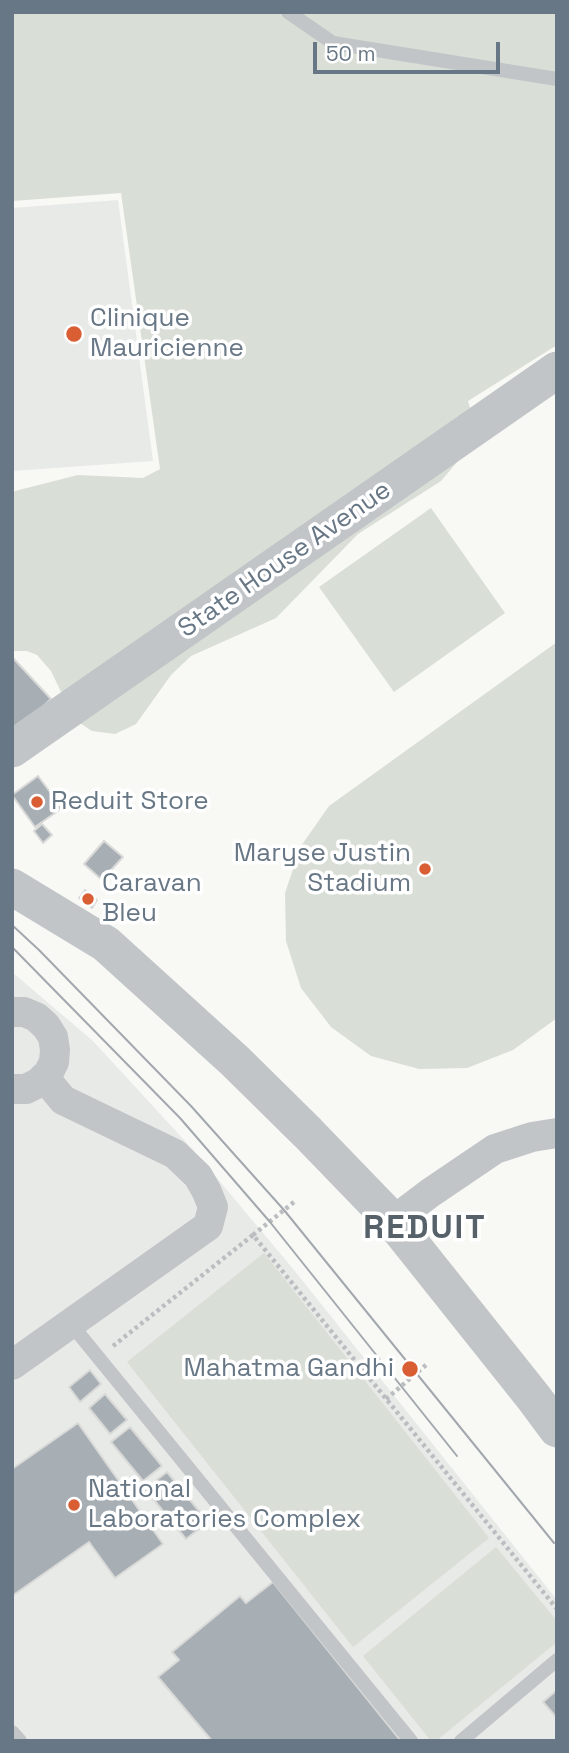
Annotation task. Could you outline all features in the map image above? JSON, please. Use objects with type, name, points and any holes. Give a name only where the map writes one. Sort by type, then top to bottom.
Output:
[{"type":"street","name":"State House Avenue","points":[[12,749],[557,370]]},
{"type":"street","points":[[12,887],[106,944],[235,1061],[309,1133],[393,1221],[557,1429]]},
{"type":"street","points":[[12,1089],[26,1089],[38,1083],[54,1062],[55,1049],[53,1037],[46,1026],[36,1017],[14,1011]]},
{"type":"street","points":[[12,1365],[208,1226],[213,1207],[198,1176],[175,1154],[63,1100],[44,1077]]},
{"type":"street","points":[[393,1221],[495,1149],[532,1137],[557,1133]]},
{"type":"lane","points":[[289,12],[333,43],[557,79]]},
{"type":"lane","points":[[71,1324],[411,1741]]},
{"type":"lane","points":[[461,1741],[557,1660]]},
{"type":"lane","points":[[12,1732],[19,1741]]},
{"type":"path","points":[[99,1358],[294,1202]]},
{"type":"path","points":[[253,1235],[557,1609]]},
{"type":"path","points":[[386,1399],[426,1366]]},
{"type":"shaded area","points":[[12,12],[557,12],[557,345],[468,401],[474,422],[464,454],[441,481],[358,534],[276,618],[191,656],[171,675],[136,724],[115,734],[92,731],[74,719],[51,671],[37,655],[27,651],[12,651],[12,494],[78,475],[143,478],[160,469],[121,193],[12,201]]},
{"type":"shaded area","name":"Clinique Mauricienne","points":[[118,200],[153,461],[12,471],[12,208]]},
{"type":"shaded area","points":[[431,508],[505,613],[394,692],[319,587]]},
{"type":"shaded area","name":"Maryse Justin Stadium","points":[[557,642],[557,1018],[513,1050],[467,1068],[419,1069],[371,1056],[331,1027],[301,988],[286,941],[285,893],[301,846],[329,806]]},
{"type":"shaded area","points":[[12,972],[93,1041],[196,1153],[294,1270],[557,1600],[557,1741],[12,1741]]},
{"type":"shaded area","points":[[264,1253],[489,1538],[353,1647],[127,1362]]},
{"type":"shaded area","points":[[496,1547],[557,1621],[557,1642],[436,1741],[431,1741],[363,1656]]},
{"type":"building","points":[[12,658],[51,699],[12,735]]},
{"type":"building","name":"Reduit Store","points":[[38,776],[62,808],[35,827],[12,795]]},
{"type":"building","points":[[42,824],[52,835],[43,843],[34,831]]},
{"type":"building","points":[[104,841],[123,857],[102,880],[84,864]]},
{"type":"building","name":"Caravan Bleu","points":[[85,890],[97,900],[92,908],[79,898]]},
{"type":"building","points":[[90,1370],[101,1384],[80,1402],[69,1387]]},
{"type":"building","points":[[105,1394],[127,1420],[110,1434],[89,1408]]},
{"type":"building","name":"National Laboratories Complex","points":[[78,1423],[163,1544],[115,1578],[89,1542],[12,1596],[12,1469]]},
{"type":"building","points":[[130,1427],[162,1466],[143,1481],[111,1442]]},
{"type":"building","points":[[167,1472],[208,1522],[186,1539],[145,1489]]},
{"type":"building","points":[[273,1582],[401,1741],[212,1741],[158,1677],[179,1660],[172,1652],[240,1596],[246,1603]]},
{"type":"building","points":[[557,1690],[557,1718],[543,1702]]},
{"type":"tram line","points":[[12,925],[191,1106],[284,1210],[554,1543]]},
{"type":"tram line","points":[[12,947],[180,1118],[270,1222],[457,1456]]},
{"type":"place","name":"Clinique Mauricienne","points":[[74,334]]},
{"type":"place","name":"Reduit Store","points":[[37,802]]},
{"type":"place","name":"Maryse Justin Stadium","points":[[425,869]]},
{"type":"place","name":"Caravan Bleu","points":[[88,899]]},
{"type":"place","name":"Mahatma Gandhi","points":[[410,1369]]},
{"type":"place","name":"National Laboratories Complex","points":[[74,1505]]},
{"type":"district","name":"REDUIT","points":[[425,1229]]}]
